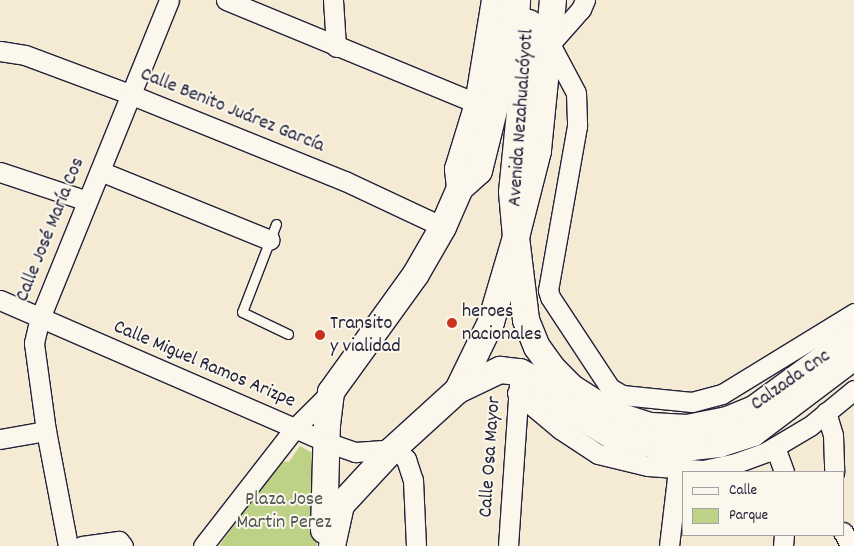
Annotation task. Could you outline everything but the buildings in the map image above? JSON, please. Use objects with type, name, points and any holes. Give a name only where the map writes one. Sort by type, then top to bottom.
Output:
[{"type":"main road","name":"Avenida Nezahualcóyotl","points":[[460,188],[458,169],[478,104],[495,0]]},
{"type":"main road","name":"Avenida Nezahualcóyotl","points":[[331,392],[416,274],[443,227],[460,188],[479,171],[516,21],[517,0]]},
{"type":"main road","name":"Avenida Nezahualcóyotl","points":[[516,237],[512,192],[531,0]]},
{"type":"main road","name":"Avenida Nezahualcóyotl","points":[[458,390],[491,322],[516,237],[538,151],[553,0]]},
{"type":"main road","name":"Calzada Cnc","points":[[516,237],[521,295],[537,347],[553,369],[593,403],[626,419],[651,426],[687,428],[727,420],[754,409],[773,381],[851,333]]},
{"type":"main road","name":"Calzada Cnc","points":[[519,382],[537,381],[590,424],[614,437],[665,447],[720,444],[753,433],[851,333]]},
{"type":"main road","points":[[332,546],[341,505],[394,449],[458,390],[500,370],[519,382]]},
{"type":"main road","points":[[323,546],[329,443],[327,425],[331,392]]},
{"type":"street","name":"Calle José María Cos","points":[[68,546],[46,431],[34,343],[40,318],[169,0]]},
{"type":"street","points":[[226,0],[478,104]]},
{"type":"street","points":[[333,0],[336,47]]},
{"type":"street","points":[[585,0],[581,9],[550,44],[576,93],[577,126],[548,290],[550,298],[610,388],[622,395],[692,402],[773,381]]},
{"type":"street","name":"Calle Benito Juárez García","points":[[0,51],[25,55],[132,94],[345,181],[443,227]]},
{"type":"street","points":[[100,170],[273,232]]},
{"type":"street","points":[[0,172],[87,202]]},
{"type":"street","name":"Calle Miguel Ramos Arizpe","points":[[0,300],[329,443],[355,452],[394,449]]},
{"type":"street","points":[[519,382],[560,429],[598,454],[620,461],[678,469],[718,468],[775,446],[826,412],[854,390]]},
{"type":"street","name":"Calle Osa Mayor","points":[[508,546],[519,382]]},
{"type":"street","points":[[203,546],[295,428],[331,392]]},
{"type":"street","points":[[826,412],[833,436],[834,471]]},
{"type":"street","points":[[0,439],[46,431]]},
{"type":"street","points":[[775,446],[784,471]]},
{"type":"street","points":[[394,449],[406,459],[413,480],[416,546]]},
{"type":"street","points":[[669,546],[678,469]]},
{"type":"street","points":[[844,534],[851,546]]},
{"type":"street","points":[[82,546],[119,542],[123,546]]},
{"type":"lane","points":[[273,232],[242,312],[288,334]]},
{"type":"green space","name":"Plaza Jose Martin Perez","points":[[300,446],[318,456],[317,546],[219,546],[280,461],[289,462]]},
{"type":"place","name":"heroes nacionales","points":[[452,323]]},
{"type":"place","name":"Transito y vialidad","points":[[320,335]]}]
